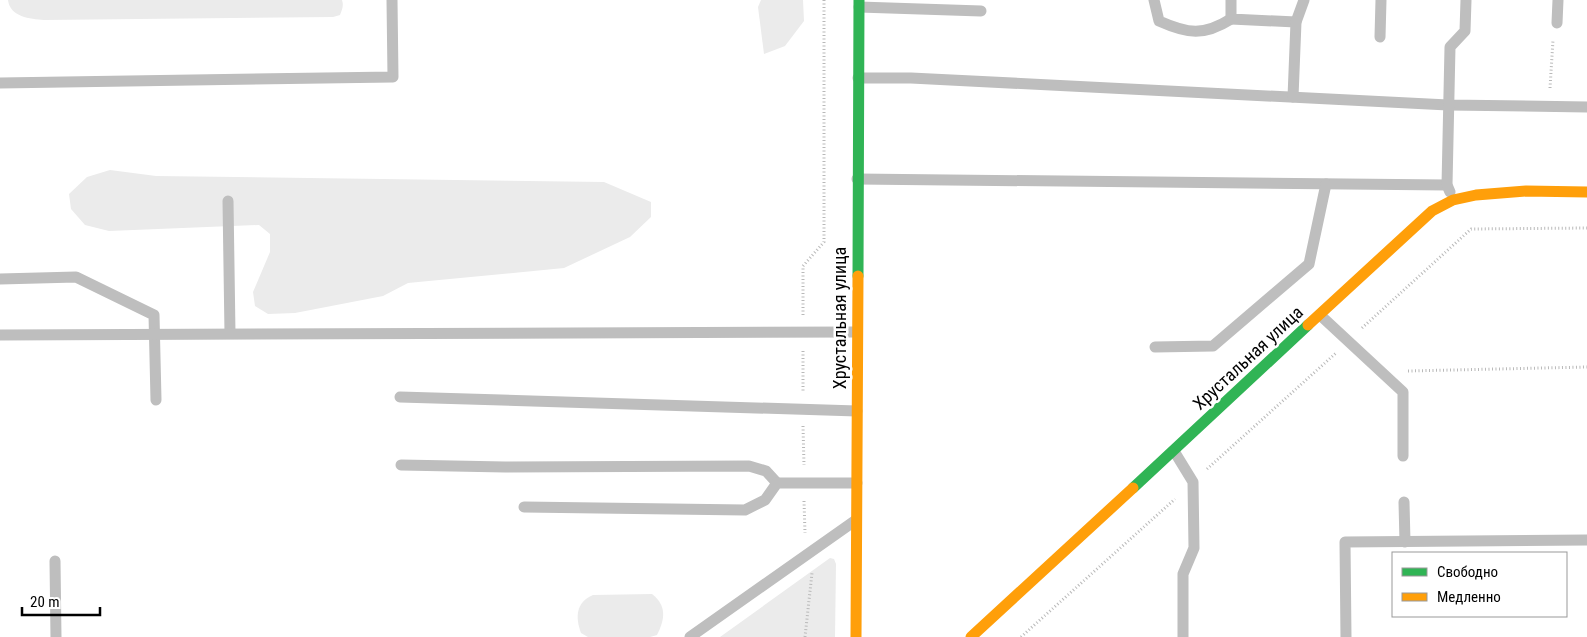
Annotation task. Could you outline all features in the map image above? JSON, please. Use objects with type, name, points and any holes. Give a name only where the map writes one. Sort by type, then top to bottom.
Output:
[{"type":"street","name":"Хрустальная улица","points":[[856,637],[859,4]]},
{"type":"street","name":"Хрустальная улица","points":[[971,637],[1432,212],[1454,200],[1476,195],[1526,191],[1587,192]]},
{"type":"lane","points":[[0,82],[393,77],[392,0]]},
{"type":"lane","points":[[1154,0],[1159,21],[1177,29],[1207,30],[1217,28],[1230,19],[1296,22]]},
{"type":"lane","points":[[1230,19],[1231,0]]},
{"type":"lane","points":[[1293,97],[1296,22],[1304,0]]},
{"type":"lane","points":[[1380,37],[1381,0]]},
{"type":"lane","points":[[1454,200],[1448,186],[1450,47],[1465,31],[1466,0]]},
{"type":"lane","points":[[1557,23],[1558,0]]},
{"type":"lane","points":[[859,4],[981,12]]},
{"type":"lane","points":[[858,78],[911,78],[1448,105],[1587,107]]},
{"type":"lane","points":[[857,179],[1448,186]]},
{"type":"lane","points":[[1155,347],[1213,346],[1309,264],[1326,184]]},
{"type":"lane","points":[[228,201],[230,333]]},
{"type":"lane","points":[[0,279],[76,277],[154,314],[156,400]]},
{"type":"lane","points":[[1320,315],[1403,392],[1403,456]]},
{"type":"lane","points":[[0,335],[857,332]]},
{"type":"lane","points":[[400,397],[857,411]]},
{"type":"lane","points":[[1174,451],[1193,482],[1194,548],[1183,574],[1183,637]]},
{"type":"lane","points":[[401,465],[505,467],[749,466],[766,471],[777,483],[857,483]]},
{"type":"lane","points":[[524,507],[745,510],[765,500],[777,483]]},
{"type":"lane","points":[[1404,502],[1405,542]]},
{"type":"lane","points":[[690,637],[857,519]]},
{"type":"lane","points":[[1346,637],[1345,542],[1587,540]]},
{"type":"lane","points":[[56,561],[56,637]]},
{"type":"path","points":[[803,332],[803,266],[824,242],[824,0]]},
{"type":"path","points":[[1549,106],[1551,47],[1557,23]]},
{"type":"path","points":[[1021,637],[1471,229],[1587,228]]},
{"type":"path","points":[[1381,371],[1587,367]]},
{"type":"shaded area","points":[[8,0],[342,0],[343,4],[340,15],[333,17],[44,20],[27,18],[17,14],[12,10]]},
{"type":"shaded area","points":[[761,0],[803,0],[804,21],[785,46],[764,54],[758,7]]},
{"type":"shaded area","points":[[110,170],[156,176],[604,182],[651,202],[651,217],[630,237],[564,268],[408,283],[383,296],[295,313],[268,314],[255,306],[253,292],[270,252],[270,234],[259,225],[109,231],[85,225],[71,209],[69,194],[87,177]]},
{"type":"shaded area","points":[[830,558],[834,559],[836,564],[835,637],[720,637]]},
{"type":"shaded area","points":[[652,594],[660,603],[663,613],[662,624],[657,635],[650,637],[588,637],[581,633],[578,611],[587,598],[593,595]]},
{"type":"traffic: fast","points":[[858,276],[859,0]]},
{"type":"traffic: fast","points":[[1133,488],[1308,325]]},
{"type":"traffic: slow","points":[[1308,325],[1432,211],[1453,200],[1476,195],[1526,191],[1587,192]]},
{"type":"traffic: slow","points":[[856,637],[858,276]]},
{"type":"traffic: slow","points":[[971,637],[1133,488]]}]
